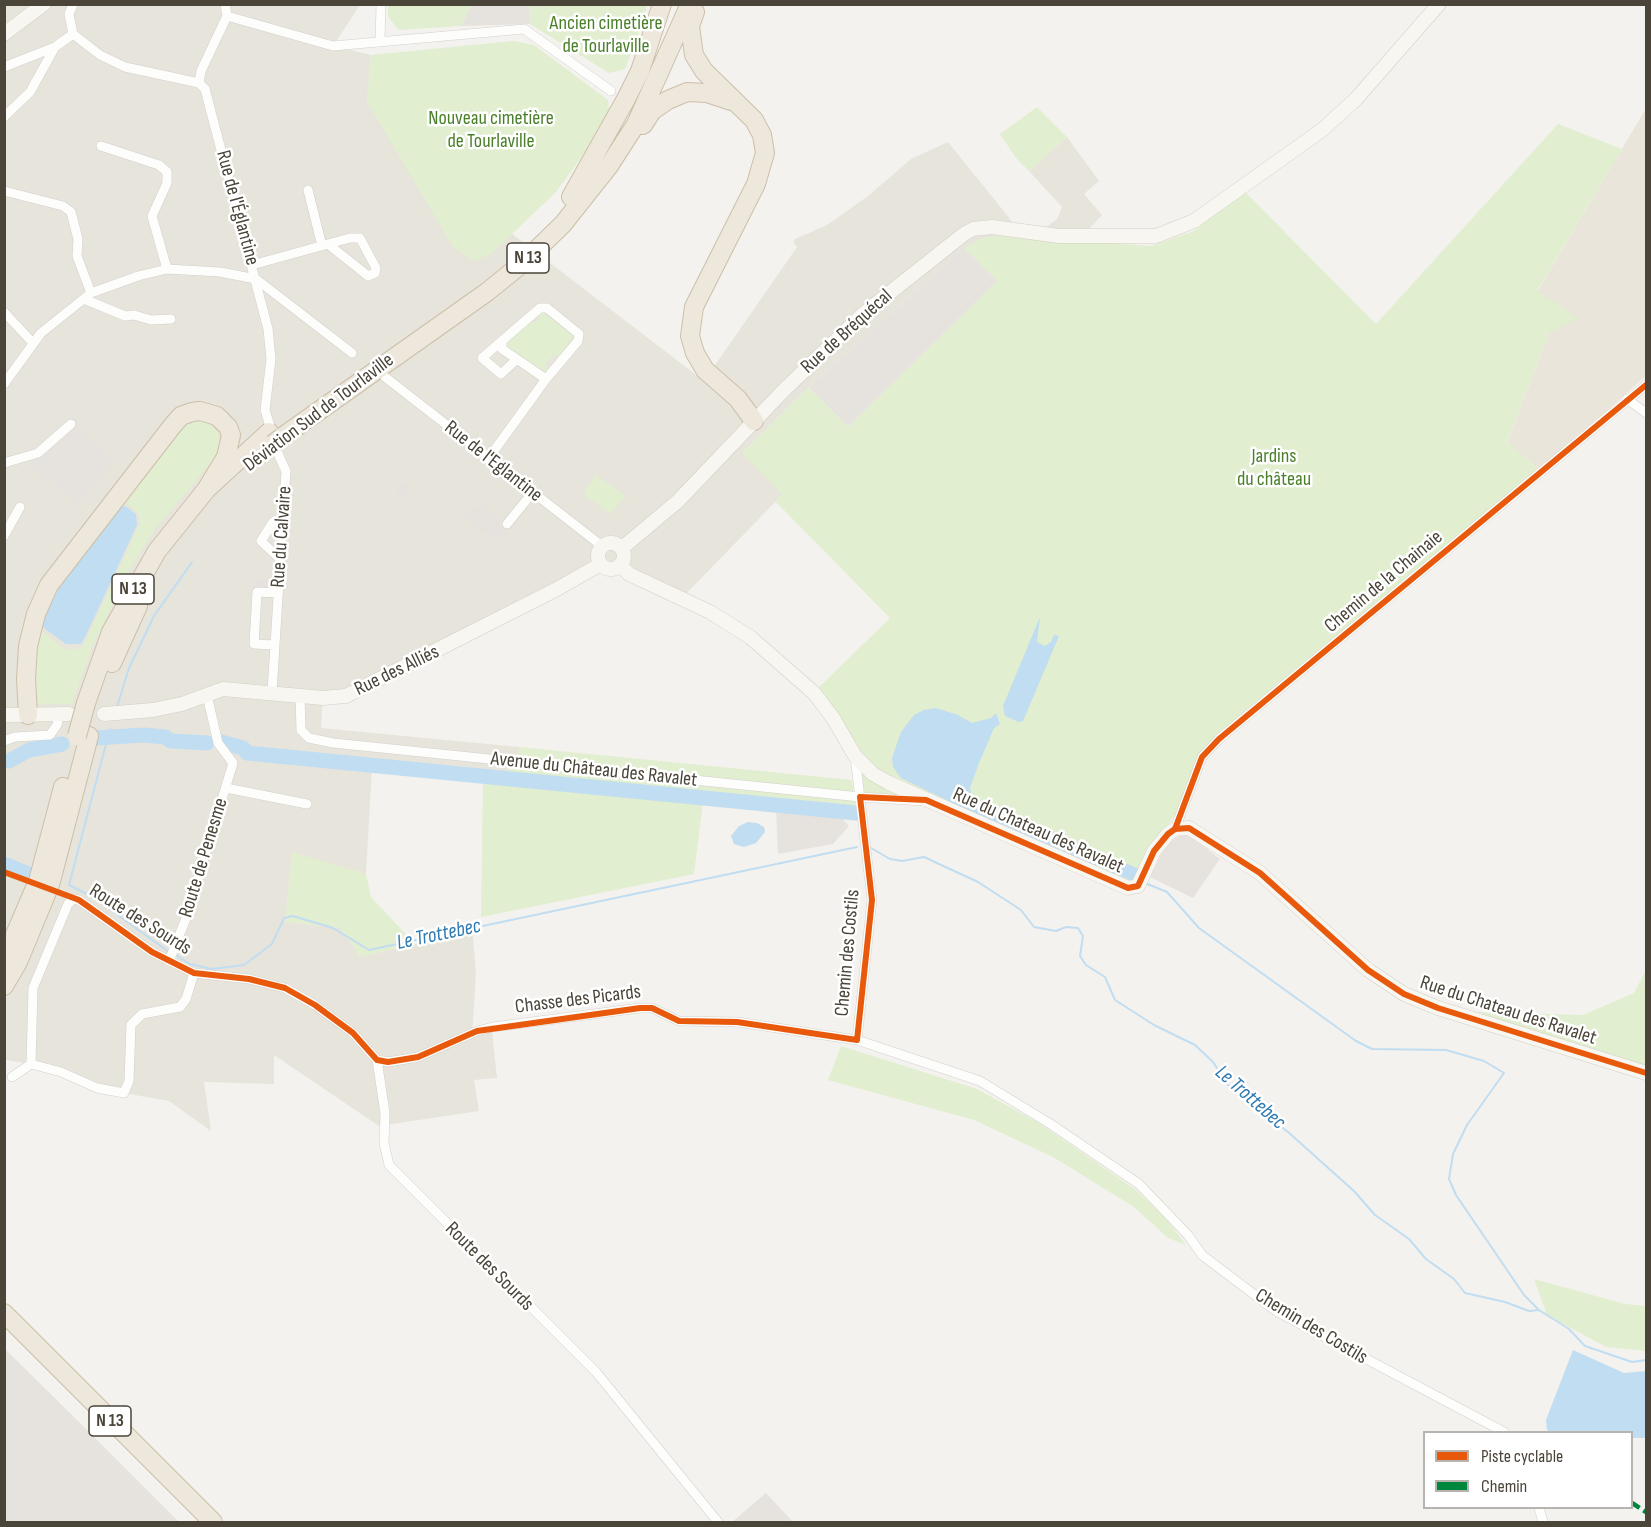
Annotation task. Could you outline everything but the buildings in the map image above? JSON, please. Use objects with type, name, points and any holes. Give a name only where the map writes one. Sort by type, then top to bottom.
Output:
[{"type":"highway","points":[[571,197],[631,90],[662,4]]},
{"type":"highway","name":"Déviation Sud de Tourlaville","points":[[96,707],[111,632],[139,579],[179,522],[206,490],[275,435],[516,254],[571,197],[620,128],[651,67],[676,4]]},
{"type":"highway","name":"Déviation Sud de Tourlaville","points":[[4,960],[38,881],[83,736],[111,663],[149,586],[173,550],[201,512],[275,435],[487,292],[524,262],[563,224],[609,166],[652,92],[690,4]]},
{"type":"highway","points":[[698,4],[690,26],[694,55],[704,71],[759,128],[764,144],[764,163],[694,307],[689,326],[692,345],[700,362],[758,417]]},
{"type":"highway","points":[[609,166],[652,111],[668,100],[687,92],[707,93],[735,102]]},
{"type":"highway","points":[[28,715],[26,679],[28,646],[36,614],[49,585],[173,425],[181,416],[192,412],[200,411],[217,416],[228,427],[231,435],[226,457],[206,490]]},
{"type":"highway","name":"Déviation Sud de Tourlaville","points":[[4,986],[18,962],[50,885],[83,736]]},
{"type":"highway","name":"N 13","points":[[6,1317],[199,1522]]},
{"type":"highway","name":"N 13","points":[[6,1317],[213,1522]]},
{"type":"street","points":[[73,4],[69,14],[73,34],[100,56],[125,67],[202,86],[201,70],[227,16],[225,4]]},
{"type":"street","points":[[380,42],[381,4]]},
{"type":"street","name":"Rue de Bréquécal","points":[[621,548],[678,501],[758,417],[863,314],[973,229],[992,227],[1048,235],[1156,236],[1194,221],[1322,130],[1356,99],[1439,4]]},
{"type":"street","points":[[4,34],[43,5]]},
{"type":"street","points":[[227,16],[333,46],[524,29],[611,91]]},
{"type":"street","points":[[4,67],[55,47],[73,34]]},
{"type":"street","points":[[4,117],[30,92],[55,47]]},
{"type":"street","name":"Rue de l'Églantine","points":[[202,86],[256,279],[352,353]]},
{"type":"street","points":[[101,146],[159,165],[167,172],[167,183],[152,216],[167,269]]},
{"type":"street","points":[[252,265],[325,245],[360,238],[376,268],[375,273],[368,276],[325,245],[308,190]]},
{"type":"street","points":[[4,191],[63,206],[71,212],[78,239],[77,256],[87,296],[125,316],[134,315],[151,320],[171,319]]},
{"type":"street","points":[[4,384],[33,343],[51,324],[87,296],[138,276],[167,269],[220,272],[256,279]]},
{"type":"street","name":"Rue du Calvaire","points":[[256,279],[271,344],[265,410],[286,471],[272,692]]},
{"type":"street","points":[[488,459],[546,379],[578,341],[578,331],[547,308],[542,308],[502,342],[483,354],[483,361],[501,374],[517,359]]},
{"type":"street","points":[[4,312],[33,343]]},
{"type":"street","points":[[502,342],[502,349],[546,379]]},
{"type":"street","name":"Rue de l'Eglantine","points":[[385,377],[602,546]]},
{"type":"street","name":"Chemin de la Chainaie","points":[[1175,829],[1202,757],[1219,740],[1627,399],[1647,385]]},
{"type":"street","points":[[1627,399],[1647,413]]},
{"type":"street","points":[[4,463],[38,453],[71,424]]},
{"type":"street","points":[[507,524],[533,492]]},
{"type":"street","points":[[4,536],[20,507]]},
{"type":"street","points":[[280,559],[261,541],[275,520],[283,517]]},
{"type":"street","points":[[612,543],[621,548],[624,555],[620,565],[613,568],[601,564],[598,557],[602,546],[612,543]]},
{"type":"street","name":"Rue des Alliés","points":[[96,707],[153,710],[182,704],[223,689],[339,697],[367,687],[601,564]]},
{"type":"street","name":"Rue du Chateau des Ravalet","points":[[620,565],[629,574],[710,612],[759,644],[814,693],[833,718],[855,756],[873,774],[926,800],[1128,888],[1138,886],[1154,851],[1175,829],[1189,828],[1260,873],[1368,970],[1404,994],[1438,1008],[1647,1073]]},
{"type":"street","points":[[274,645],[254,644],[258,592],[278,593]]},
{"type":"street","name":"Route de Penesme","points":[[169,961],[175,949],[233,763],[218,743],[207,694]]},
{"type":"street","name":"Avenue du Château des Ravalet","points":[[300,696],[301,730],[315,740],[860,797],[926,800]]},
{"type":"street","points":[[4,716],[64,714]]},
{"type":"street","points":[[4,741],[15,737],[50,735],[64,714]]},
{"type":"street","name":"Chemin des Costils","points":[[855,756],[861,824],[872,900],[857,1040],[980,1081],[1049,1123],[1139,1184],[1188,1235],[1202,1255],[1276,1311],[1502,1431]]},
{"type":"street","name":"Route de Penesme","points":[[226,788],[307,804]]},
{"type":"street","name":"Route des Sourds","points":[[31,1064],[33,988],[68,904],[73,899],[169,961],[194,973],[249,979],[285,988],[315,1005],[352,1033],[377,1060],[385,1113],[384,1143],[389,1165],[596,1372],[718,1522]]},
{"type":"street","points":[[12,1077],[31,1064],[62,1072],[98,1088],[124,1093],[129,1081],[128,1043],[131,1025],[142,1014],[180,1007],[186,999],[194,973]]},
{"type":"street","name":"Chasse des Picards","points":[[377,1060],[388,1062],[418,1057],[485,1029],[640,1008],[652,1008],[679,1021],[737,1022],[857,1040]]},
{"type":"shaded area","points":[[473,4],[529,5],[530,24],[461,26]]},
{"type":"shaded area","points":[[4,5],[360,5],[333,46],[371,55],[367,102],[491,254],[511,233],[704,381],[797,247],[793,242],[795,239],[827,225],[868,196],[911,159],[948,142],[1015,225],[1046,227],[1057,219],[1062,207],[1029,171],[1067,137],[1099,181],[1084,194],[1102,215],[1078,241],[997,235],[964,248],[809,387],[743,452],[783,494],[682,598],[624,569],[611,570],[596,566],[367,687],[323,698],[321,728],[519,747],[517,765],[508,778],[483,780],[372,768],[366,874],[292,853],[285,922],[341,928],[360,957],[472,927],[476,973],[472,1036],[492,1031],[497,1078],[474,1080],[479,1111],[379,1126],[274,1055],[274,1084],[204,1082],[211,1131],[169,1101],[124,1093],[31,1064],[5,1060]]},
{"type":"shaded area","points":[[1645,110],[1646,376],[1540,470],[1507,443],[1549,333],[1537,292]]},
{"type":"shaded area","points":[[964,248],[997,281],[848,427],[809,387]]},
{"type":"shaded area","points":[[71,424],[114,460],[78,505],[32,467],[38,453]]},
{"type":"shaded area","points":[[402,482],[407,484],[409,489],[407,494],[402,496],[397,494],[395,489],[397,484]]},
{"type":"shaded area","points":[[481,504],[510,527],[497,542],[465,517],[473,506],[478,509]]},
{"type":"shaded area","points":[[254,579],[274,580],[273,590],[253,589]]},
{"type":"shaded area","points":[[776,810],[839,815],[849,826],[833,844],[778,854]]},
{"type":"shaded area","points":[[1189,835],[1220,859],[1193,898],[1150,877],[1166,845],[1179,836]]},
{"type":"shaded area","points":[[5,1349],[76,1419],[179,1522],[5,1522]]},
{"type":"shaded area","points":[[766,1493],[793,1522],[732,1522]]},
{"type":"green space","points":[[388,5],[473,5],[461,26],[398,30],[388,16]]},
{"type":"green space","name":"Ancien cimetière de Tourlaville","points":[[529,5],[647,5],[644,20],[625,69],[609,73],[530,24]]},
{"type":"green space","name":"Nouveau cimetière de Tourlaville","points":[[513,41],[534,45],[608,100],[610,118],[556,192],[491,254],[474,261],[453,247],[367,102],[371,55]]},
{"type":"green space","points":[[1037,107],[1067,137],[1029,171],[1016,158],[1000,134]]},
{"type":"green space","name":"Jardins du château","points":[[1558,124],[1622,149],[1537,291],[1578,318],[1549,333],[1507,442],[1540,470],[1202,757],[1181,812],[1174,816],[1152,848],[1133,885],[889,778],[866,760],[816,690],[890,618],[775,501],[782,494],[742,453],[809,387],[848,427],[997,281],[964,248],[979,239],[997,235],[1151,246],[1194,231],[1244,191],[1376,324]]},
{"type":"green space","points":[[541,312],[571,332],[573,336],[560,357],[554,354],[545,365],[550,369],[546,374],[508,350],[506,343],[525,325],[540,320],[538,315]]},
{"type":"green space","points":[[194,419],[204,421],[218,431],[221,443],[217,456],[156,528],[129,570],[91,650],[72,704],[36,704],[32,697],[38,628],[65,650],[82,648],[139,525],[139,514],[126,503],[113,506],[183,422]]},
{"type":"green space","points":[[596,475],[625,496],[611,514],[583,494]]},
{"type":"green space","points":[[519,747],[852,780],[856,813],[703,801],[694,874],[481,917],[483,780],[508,778],[509,765],[517,765]]},
{"type":"green space","points":[[859,764],[911,796],[864,795]]},
{"type":"green space","points":[[292,852],[366,874],[371,897],[415,944],[360,957],[341,928],[285,922]]},
{"type":"green space","points":[[1646,970],[1646,1071],[1477,1012],[1583,1015],[1634,993]]},
{"type":"green space","points":[[841,1046],[977,1089],[1039,1123],[1136,1190],[1167,1220],[1186,1245],[1168,1238],[1134,1207],[1053,1157],[974,1120],[828,1080]]},
{"type":"green space","points":[[1534,1279],[1625,1304],[1646,1306],[1646,1351],[1606,1347],[1547,1315]]},
{"type":"water","points":[[125,506],[136,514],[137,525],[81,644],[66,644],[40,625],[47,606],[115,508]]},
{"type":"water","points":[[1040,617],[1037,642],[1045,646],[1051,642],[1054,635],[1059,636],[1023,721],[1019,722],[1005,716],[1003,706]]},
{"type":"water","points":[[936,708],[958,715],[972,723],[991,718],[996,713],[1000,724],[994,728],[979,763],[970,788],[972,797],[1139,869],[1132,881],[967,810],[901,778],[893,767],[892,758],[901,732],[914,715]]},
{"type":"water","points":[[748,822],[764,827],[765,832],[756,843],[744,847],[734,844],[731,836],[739,826]]},
{"type":"water","points":[[1573,1350],[1624,1373],[1646,1371],[1646,1438],[1633,1438],[1633,1431],[1548,1431],[1546,1420]]},
{"type":"waterway","points":[[117,707],[129,668],[154,616],[192,562]]},
{"type":"waterway","points":[[110,729],[69,885],[93,897],[169,952]]},
{"type":"waterway","points":[[95,738],[144,735],[165,737],[171,741],[207,743]]},
{"type":"waterway","points":[[221,742],[243,748],[247,753],[856,813]]},
{"type":"waterway","points":[[9,761],[29,750],[62,744]]},
{"type":"waterway","name":"Le Trottebec","points":[[174,954],[190,964],[212,969],[244,965],[272,944],[284,918],[293,916],[333,928],[369,950],[857,847]]},
{"type":"waterway","name":"Le Trottebec","points":[[871,848],[890,859],[902,861],[924,857],[978,882],[1021,910],[1034,927],[1056,931],[1066,927],[1078,928],[1083,936],[1080,956],[1086,965],[1105,977],[1115,1000],[1154,1025],[1195,1045],[1213,1062],[1228,1085],[1288,1132],[1354,1191],[1375,1215],[1409,1239],[1426,1259],[1454,1279],[1465,1293],[1505,1302],[1529,1311],[1539,1310],[1569,1329],[1585,1346],[1632,1362],[1646,1360]]},
{"type":"waterway","points":[[4,864],[26,873]]},
{"type":"waterway","points":[[1145,883],[1167,892],[1199,928],[1356,1041],[1372,1049],[1446,1050],[1484,1061],[1504,1073],[1467,1125],[1453,1154],[1449,1179],[1456,1195],[1524,1295],[1539,1310]]},
{"type":"marked path","points":[[1633,1504],[1646,1512]]},
{"type":"cycle path","points":[[1175,829],[1202,757],[1219,739],[1646,385]]},
{"type":"cycle path","points":[[4,872],[79,900],[152,952],[194,973],[249,979],[285,988],[315,1005],[353,1033],[377,1060],[388,1062],[418,1057],[477,1031],[640,1008],[652,1008],[679,1021],[737,1022],[857,1040],[872,900],[860,797],[926,800],[1128,888],[1138,886],[1154,851],[1168,834],[1175,829],[1189,828],[1260,873],[1368,970],[1404,994],[1438,1008],[1646,1073]]}]
